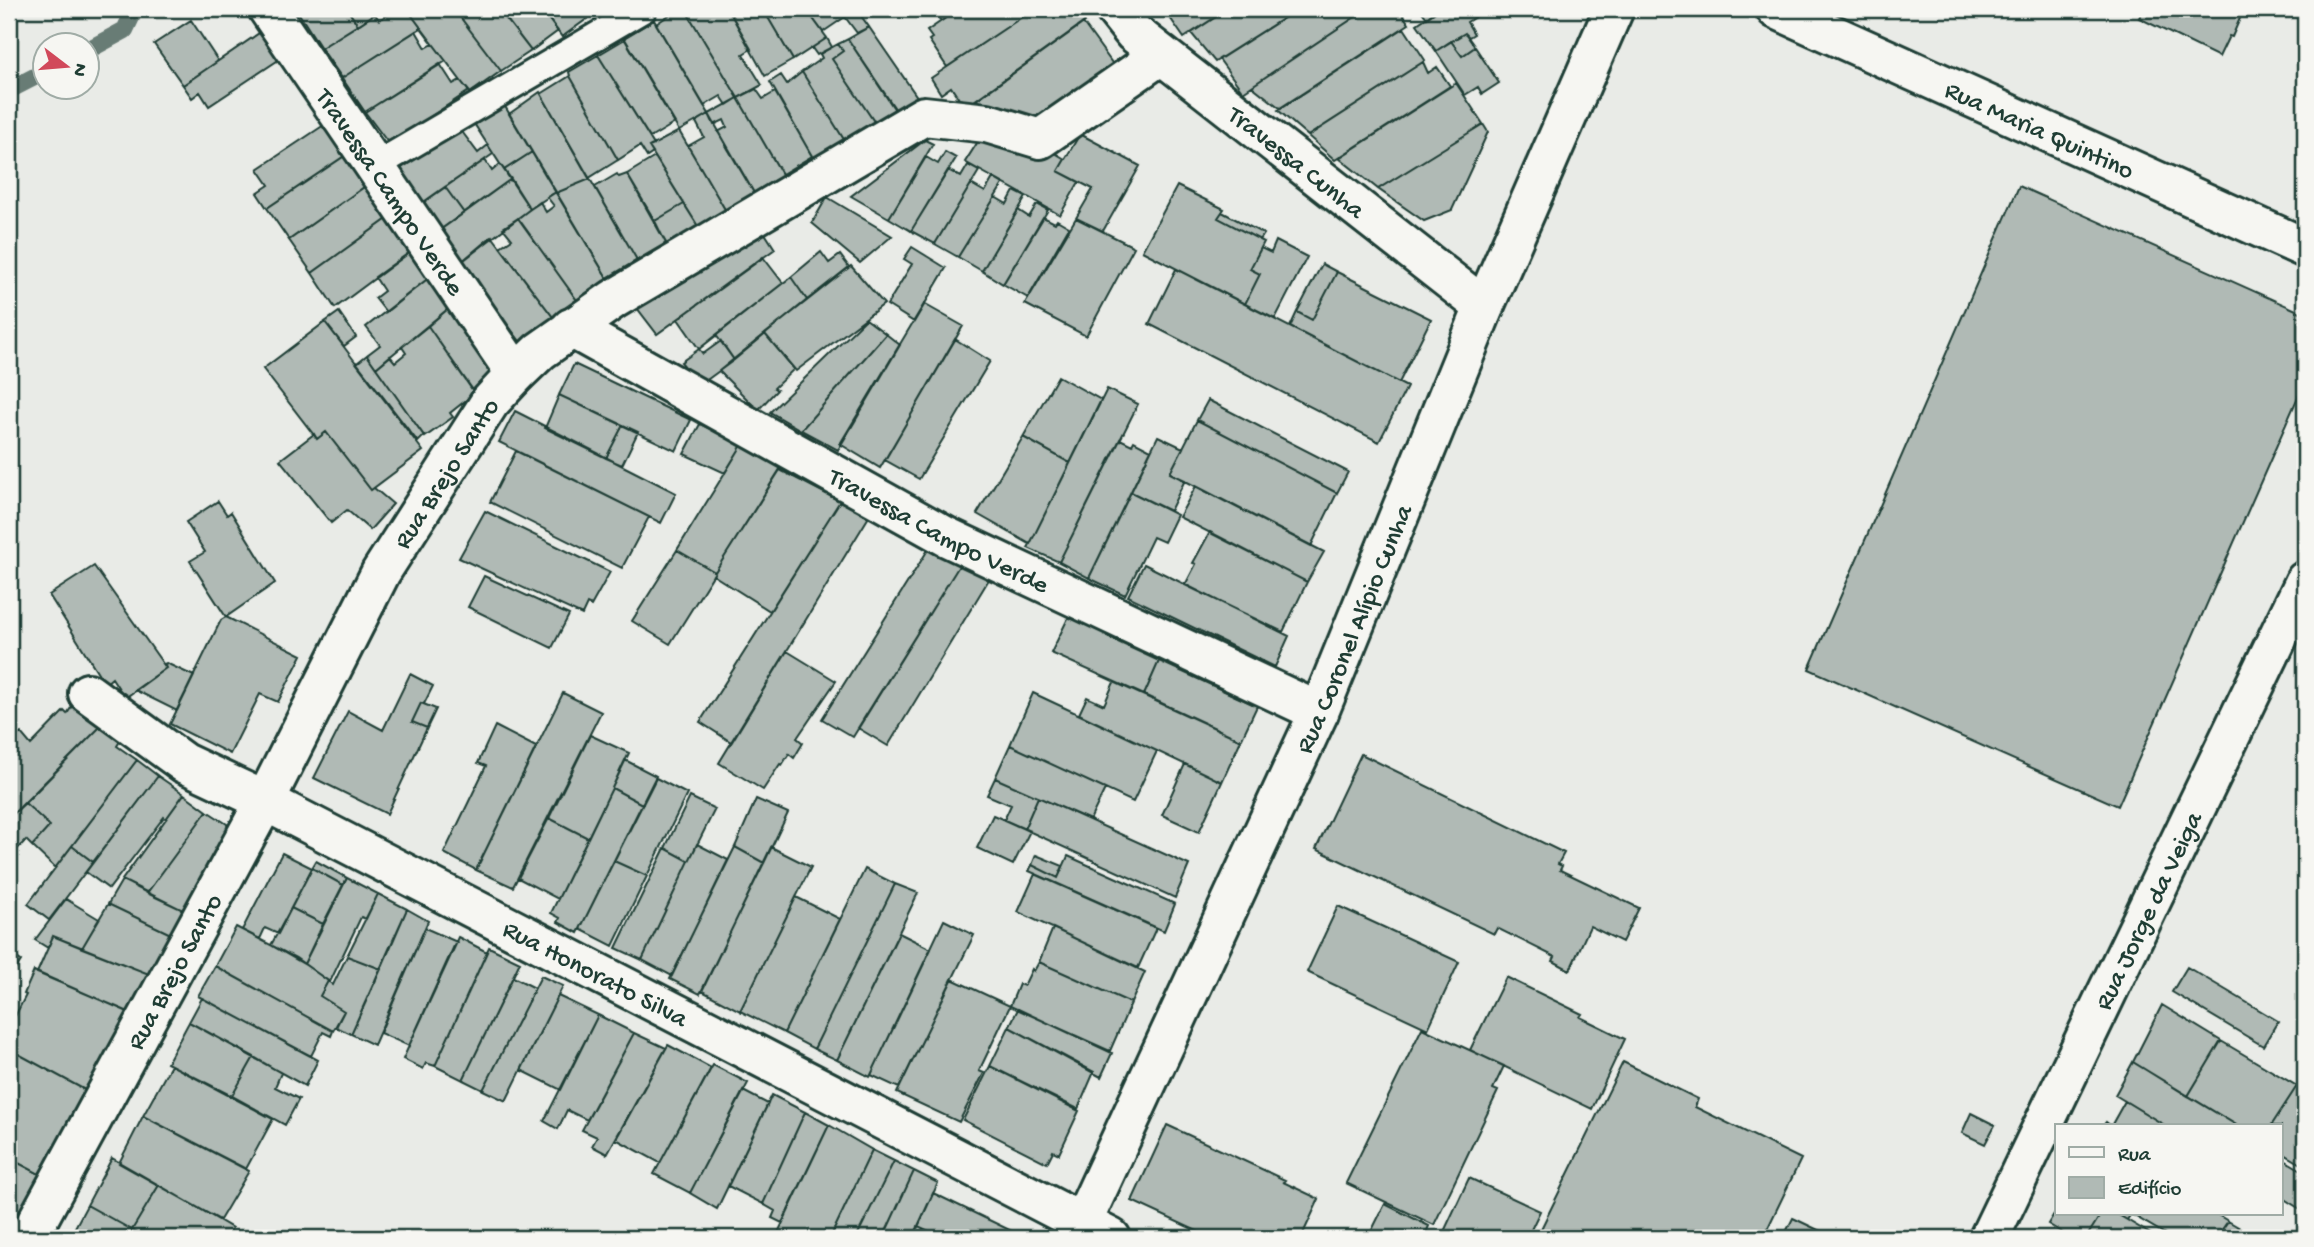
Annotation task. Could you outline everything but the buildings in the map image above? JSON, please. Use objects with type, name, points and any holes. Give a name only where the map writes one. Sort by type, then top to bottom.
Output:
[{"type":"street","name":"Travessa Campo Verde","points":[[268,9],[516,374]]},
{"type":"street","name":"Travessa Cunha","points":[[1115,9],[1133,33],[1484,307]]},
{"type":"street","name":"Rua Coronel Alípio Cunha","points":[[1089,1233],[1319,712],[1484,307],[1614,9]]},
{"type":"street","name":"Rua Maria Quintino","points":[[1776,9],[2305,248]]},
{"type":"street","name":"Rua Brejo Santo","points":[[29,1238],[265,801],[381,572],[490,402],[516,374],[540,351],[614,299],[925,116],[987,123],[1040,139],[1161,55]]},
{"type":"street","name":"Travessa Campo Verde","points":[[571,328],[947,537],[1319,712]]},
{"type":"street","name":"Rua Jorge da Veiga","points":[[1989,1238],[2305,581]]},
{"type":"street","name":"Rua Honorato Silva","points":[[88,694],[184,763],[265,801],[1089,1233]]},
{"type":"lane","points":[[375,166],[643,9]]},
{"type":"waterway","points":[[102,42],[125,30],[135,9]]},
{"type":"waterway","points":[[9,90],[32,78]]}]
